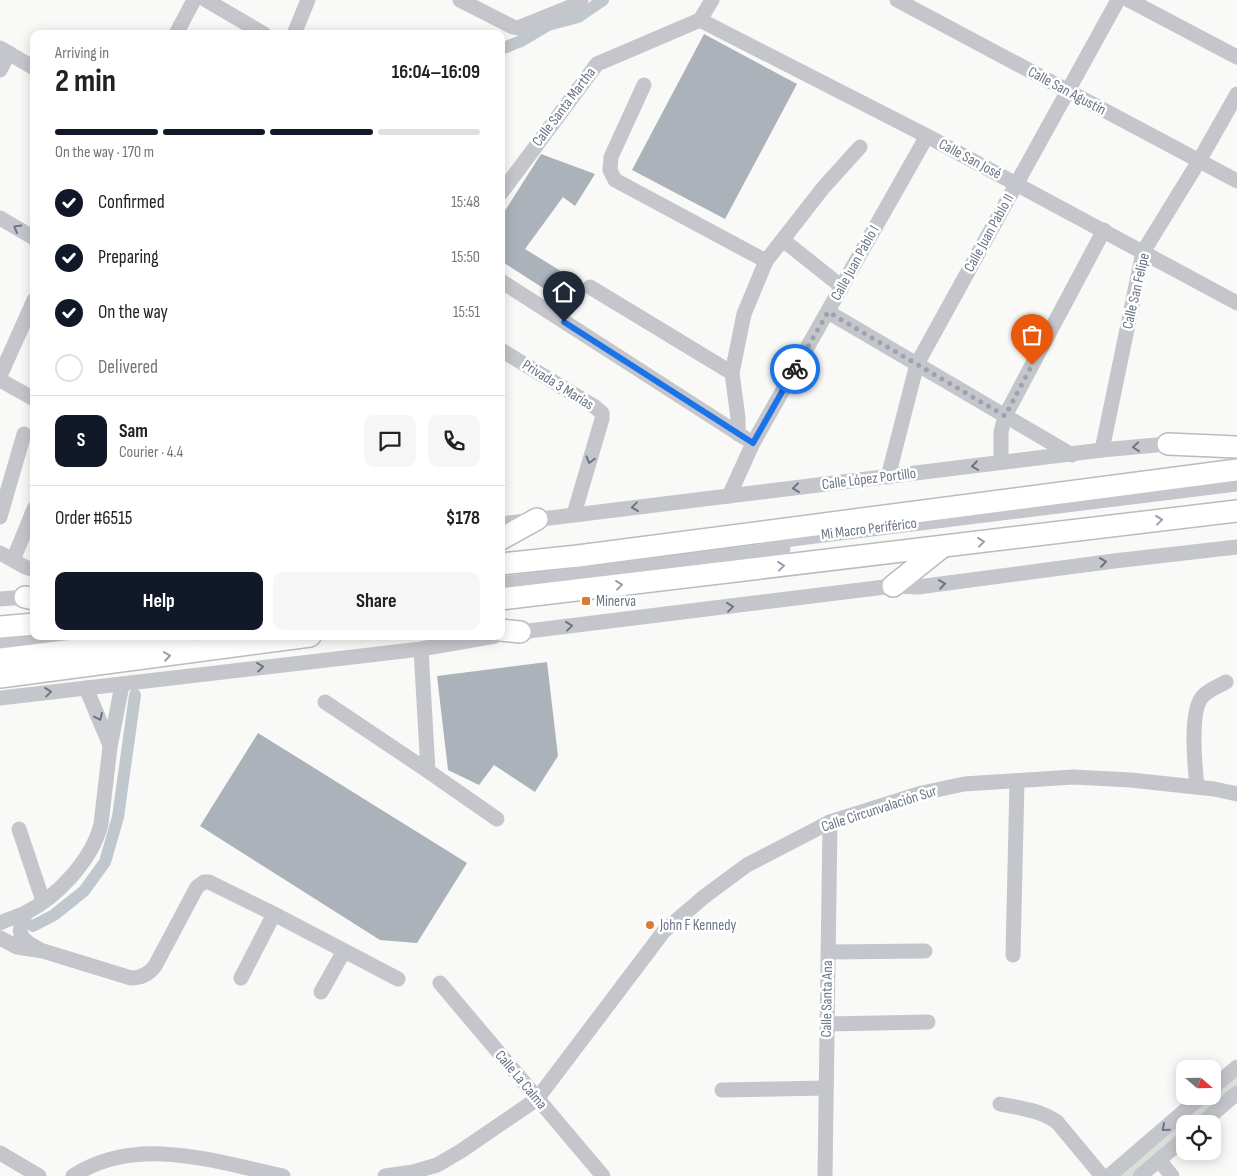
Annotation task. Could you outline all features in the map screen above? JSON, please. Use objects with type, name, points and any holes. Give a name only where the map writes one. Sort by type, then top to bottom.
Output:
[{"type":"highway","points":[[1168,444],[1237,447]]},
{"type":"highway","points":[[505,564],[578,556],[1237,470]]},
{"type":"highway","points":[[505,599],[1237,511]]},
{"type":"highway","points":[[505,536],[537,519]]},
{"type":"highway","points":[[893,586],[942,547]]},
{"type":"highway","points":[[505,609],[533,604],[560,592]]},
{"type":"highway","points":[[0,628],[30,624]]},
{"type":"highway","points":[[0,659],[155,640]]},
{"type":"highway","points":[[0,677],[280,640]]},
{"type":"street","points":[[178,30],[194,0]]},
{"type":"street","points":[[206,0],[257,30]]},
{"type":"street","points":[[296,30],[308,0]]},
{"type":"street","points":[[460,0],[513,27],[524,26],[582,0]]},
{"type":"street","points":[[700,20],[712,0]]},
{"type":"street","name":"Calle San Agustín","points":[[897,0],[1237,181]]},
{"type":"street","name":"Calle Juan Pablo II","points":[[888,477],[917,364],[1118,0]]},
{"type":"street","points":[[1129,0],[1237,57]]},
{"type":"street","name":"Calle San José","points":[[700,20],[926,136],[1237,303]]},
{"type":"street","name":"Calle Santa Martha","points":[[505,188],[597,64],[700,20]]},
{"type":"street","points":[[0,70],[5,51],[30,66]]},
{"type":"street","points":[[644,86],[611,157],[610,170],[615,180],[766,261]]},
{"type":"street","name":"Calle San Felipe","points":[[1102,450],[1143,252],[1199,161],[1237,94]]},
{"type":"street","name":"Calle Juan Pablo I","points":[[729,496],[753,443],[926,136]]},
{"type":"street","points":[[738,434],[738,418],[732,373],[744,314],[766,261],[823,188],[860,146]]},
{"type":"street","points":[[0,218],[30,236]]},
{"type":"street","points":[[1001,462],[1001,432],[1005,416],[1104,230]]},
{"type":"street","points":[[782,240],[842,287]]},
{"type":"street","points":[[505,284],[753,443]]},
{"type":"street","points":[[590,287],[732,373]]},
{"type":"street","points":[[0,376],[30,309]]},
{"type":"street","points":[[828,312],[1072,455]]},
{"type":"street","name":"Privada 3 Marías","points":[[505,352],[602,413],[602,419],[574,514]]},
{"type":"street","points":[[0,380],[30,397]]},
{"type":"street","points":[[0,517],[24,434]]},
{"type":"street","name":"Calle López Portillo","points":[[505,523],[1102,450],[1237,438]]},
{"type":"street","name":"Mi Macro Periférico","points":[[505,574],[1237,484]]},
{"type":"street","name":"Mi Macro Periférico","points":[[505,584],[1237,494]]},
{"type":"street","points":[[0,599],[25,577],[30,534]]},
{"type":"street","points":[[508,632],[893,586],[918,587],[1237,547]]},
{"type":"street","points":[[0,636],[30,632]]},
{"type":"street","points":[[0,644],[34,640]]},
{"type":"street","points":[[0,698],[421,649],[472,640]]},
{"type":"street","points":[[421,649],[428,771]]},
{"type":"street","points":[[1197,787],[1194,716],[1198,703],[1204,694],[1226,682]]},
{"type":"street","points":[[0,923],[27,912],[58,890],[92,848],[98,836],[110,747],[122,685]]},
{"type":"street","points":[[86,688],[110,747]]},
{"type":"street","points":[[325,702],[496,819]]},
{"type":"street","name":"Calle Circunvalación Sur","points":[[385,1176],[413,1172],[436,1165],[462,1151],[537,1099],[664,931],[705,896],[746,865],[830,822],[922,794],[964,784],[1073,778],[1131,780],[1197,787],[1237,794]]},
{"type":"street","points":[[1013,956],[1017,781]]},
{"type":"street","name":"Calle Santa Ana","points":[[824,1176],[830,822]]},
{"type":"street","points":[[20,829],[43,901]]},
{"type":"street","points":[[0,938],[17,948],[42,951],[126,977],[142,977],[155,966],[197,888],[204,882],[214,883],[398,978]]},
{"type":"street","points":[[27,912],[19,929],[21,935],[29,944],[42,951]]},
{"type":"street","points":[[241,978],[274,914]]},
{"type":"street","points":[[321,992],[344,951]]},
{"type":"street","points":[[828,952],[925,951]]},
{"type":"street","name":"Calle La Calma","points":[[440,983],[603,1176]]},
{"type":"street","points":[[827,1024],[928,1022]]},
{"type":"street","points":[[1221,1080],[1237,1067]]},
{"type":"street","points":[[722,1090],[826,1088]]},
{"type":"street","points":[[1211,1115],[1237,1093]]},
{"type":"street","points":[[1000,1104],[1038,1112],[1057,1122],[1102,1176]]},
{"type":"street","points":[[1109,1176],[1192,1105]]},
{"type":"street","points":[[1130,1158],[1142,1175],[1176,1146]]},
{"type":"street","points":[[0,1154],[39,1176]]},
{"type":"street","points":[[73,1176],[114,1158],[132,1155],[186,1155],[230,1170],[284,1176]]},
{"type":"street","points":[[1159,1160],[1172,1176]]},
{"type":"shaded area","points":[[1237,1073],[1237,1088],[1221,1102],[1221,1086]]},
{"type":"shaded area","points":[[1198,1105],[1217,1105],[1206,1115],[1187,1115]]},
{"type":"shaded area","points":[[1176,1124],[1176,1141],[1134,1176],[1115,1176]]},
{"type":"building","points":[[704,34],[797,84],[725,219],[632,170]]},
{"type":"building","points":[[541,154],[595,174],[575,206],[563,197],[525,249],[577,281],[568,304],[505,264],[505,211]]},
{"type":"building","points":[[547,662],[558,756],[535,792],[494,765],[479,785],[448,770],[437,676]]},
{"type":"building","points":[[258,733],[467,863],[417,943],[380,940],[200,826]]},
{"type":"waterway","points":[[505,47],[521,41],[548,25],[578,17],[603,0]]},
{"type":"waterway","points":[[33,926],[54,915],[84,891],[105,862],[118,817],[135,695]]},
{"type":"way so far","points":[[795,369],[828,312],[1005,416],[1032,365]]},
{"type":"place","name":"Minerva","points":[[586,601]]},
{"type":"place","name":"John F Kennedy","points":[[650,925]]},
{"type":"route","points":[[564,322],[753,443],[795,369]]}]
